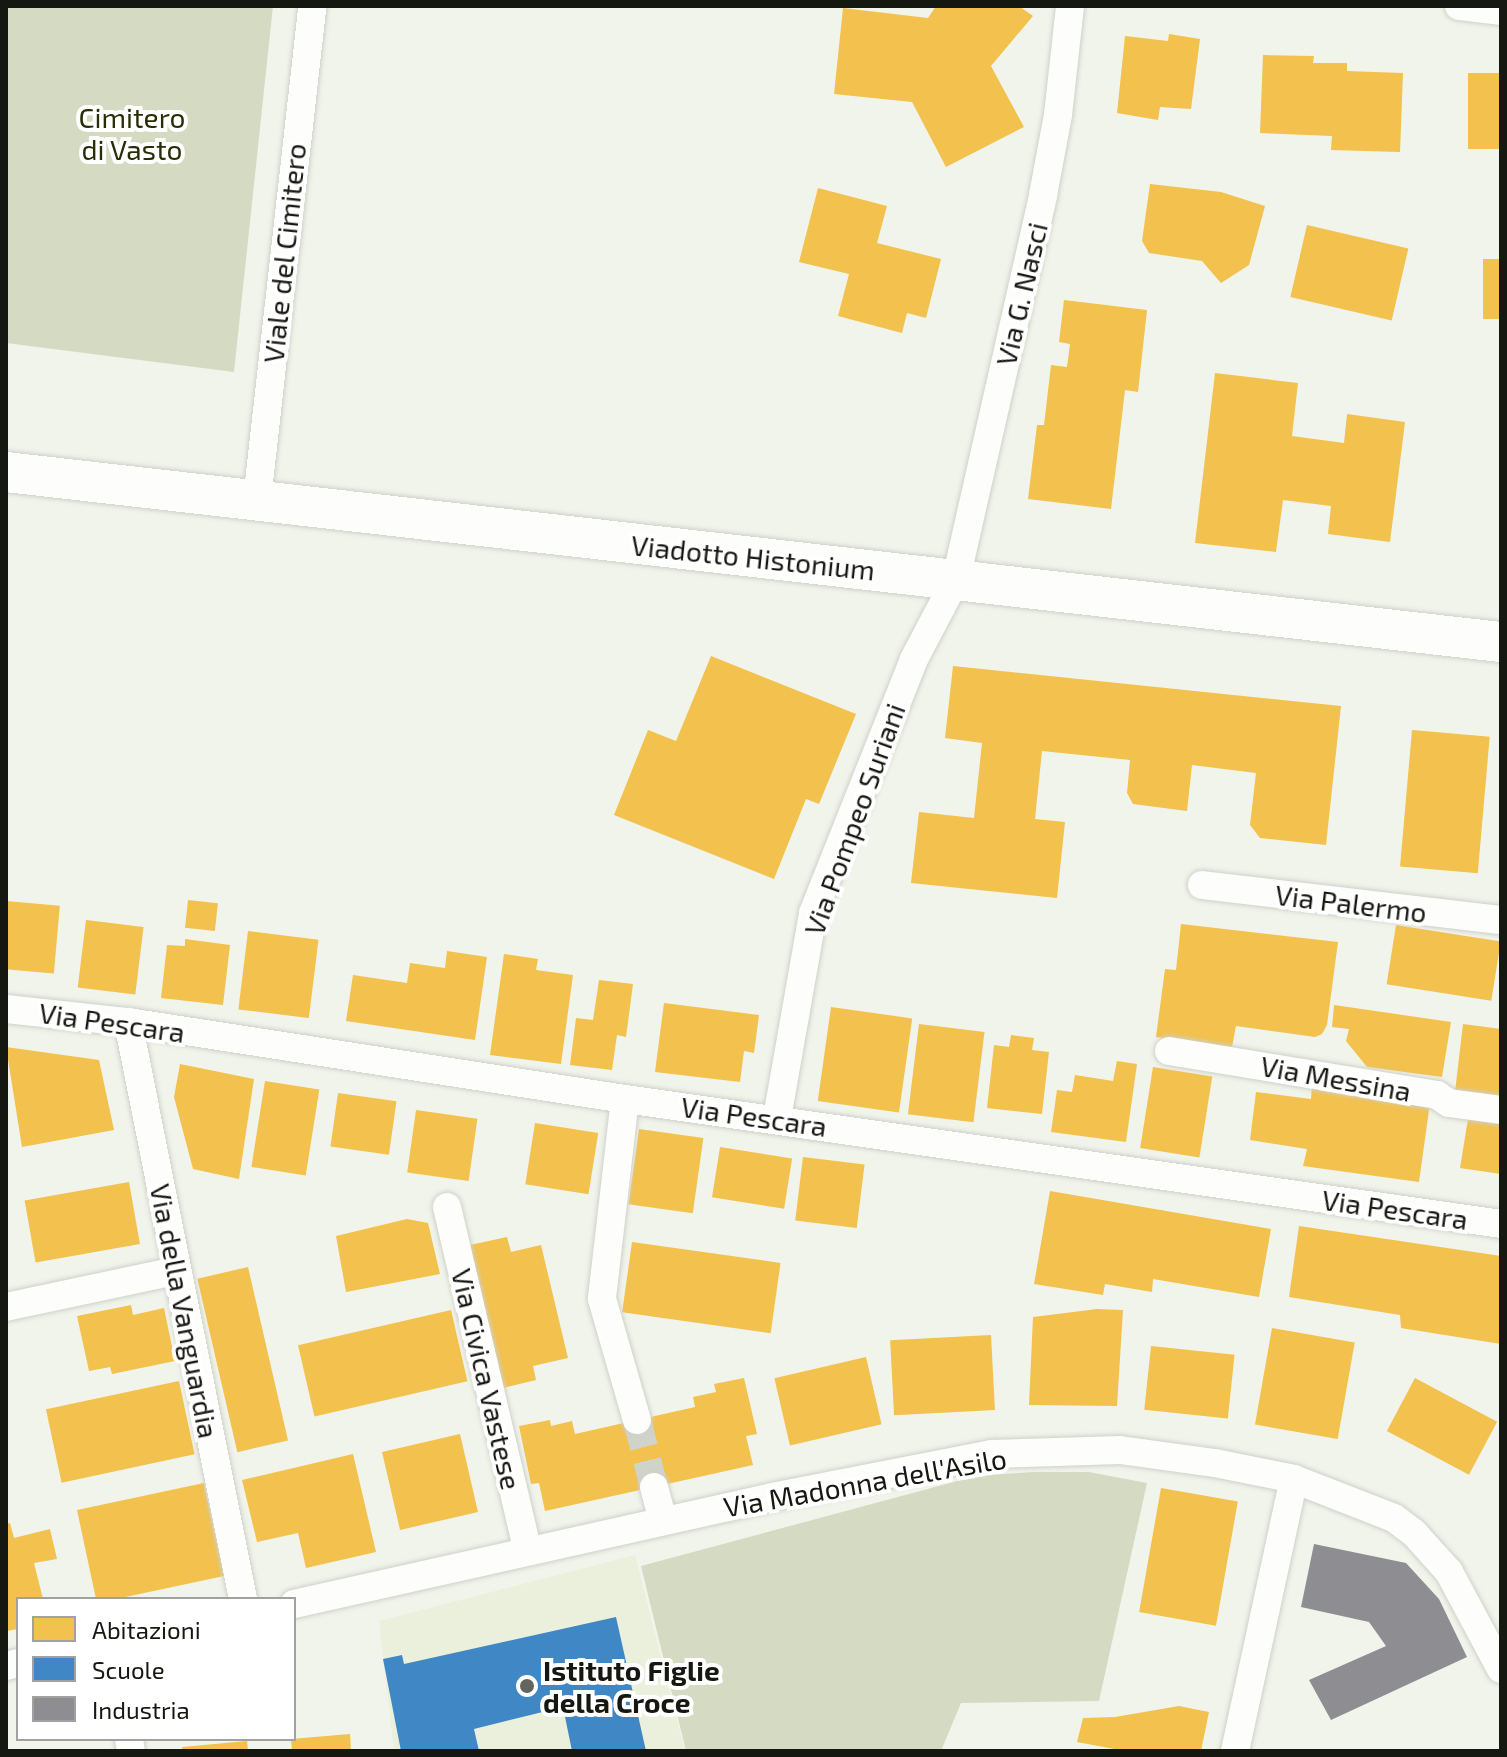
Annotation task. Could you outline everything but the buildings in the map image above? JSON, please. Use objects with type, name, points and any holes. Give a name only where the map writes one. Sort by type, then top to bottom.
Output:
[{"type":"main road","name":"Viadotto Histonium","points":[[6,472],[1501,642]]},
{"type":"street","name":"Viale del Cimitero","points":[[257,500],[312,6]]},
{"type":"street","name":"Via G. Nasci","points":[[956,579],[1043,195],[1058,115],[1070,6]]},
{"type":"street","points":[[1459,6],[1501,11]]},
{"type":"street","name":"Via Pompeo Suriani","points":[[777,1118],[813,913],[914,659],[956,579]]},
{"type":"street","name":"Via Palermo","points":[[1202,885],[1501,920]]},
{"type":"street","name":"Via Pescara","points":[[6,1009],[128,1022],[625,1099],[777,1118],[1501,1224]]},
{"type":"street","name":"Via della Vanguardia","points":[[128,1022],[243,1597]]},
{"type":"street","name":"Via Messina","points":[[1169,1051],[1422,1093],[1449,1103],[1501,1110]]},
{"type":"street","points":[[625,1099],[602,1299],[637,1420]]},
{"type":"street","name":"Via Civica Vastese","points":[[447,1207],[528,1551]]},
{"type":"street","points":[[6,1307],[176,1271]]},
{"type":"street","name":"Via Madonna dell'Asilo","points":[[296,1604],[663,1521],[992,1454],[1120,1450],[1294,1479],[1394,1518],[1414,1533],[1449,1572],[1501,1669]]},
{"type":"street","points":[[1235,1751],[1294,1479]]},
{"type":"street","points":[[654,1487],[663,1521]]},
{"type":"shaded area","name":"Istituto Figlie della Croce","points":[[635,1555],[685,1751],[394,1751],[379,1621]]},
{"type":"green space","name":"Cimitero di Vasto","points":[[6,6],[273,6],[234,372],[6,343]]},
{"type":"green space","points":[[1089,1472],[1147,1483],[1099,1701],[961,1703],[941,1751],[686,1751],[641,1566],[976,1476]]},
{"type":"tunnel","points":[[637,1420],[654,1487]]},
{"type":"place","name":"Istituto Figlie della Croce","points":[[527,1686]]}]
